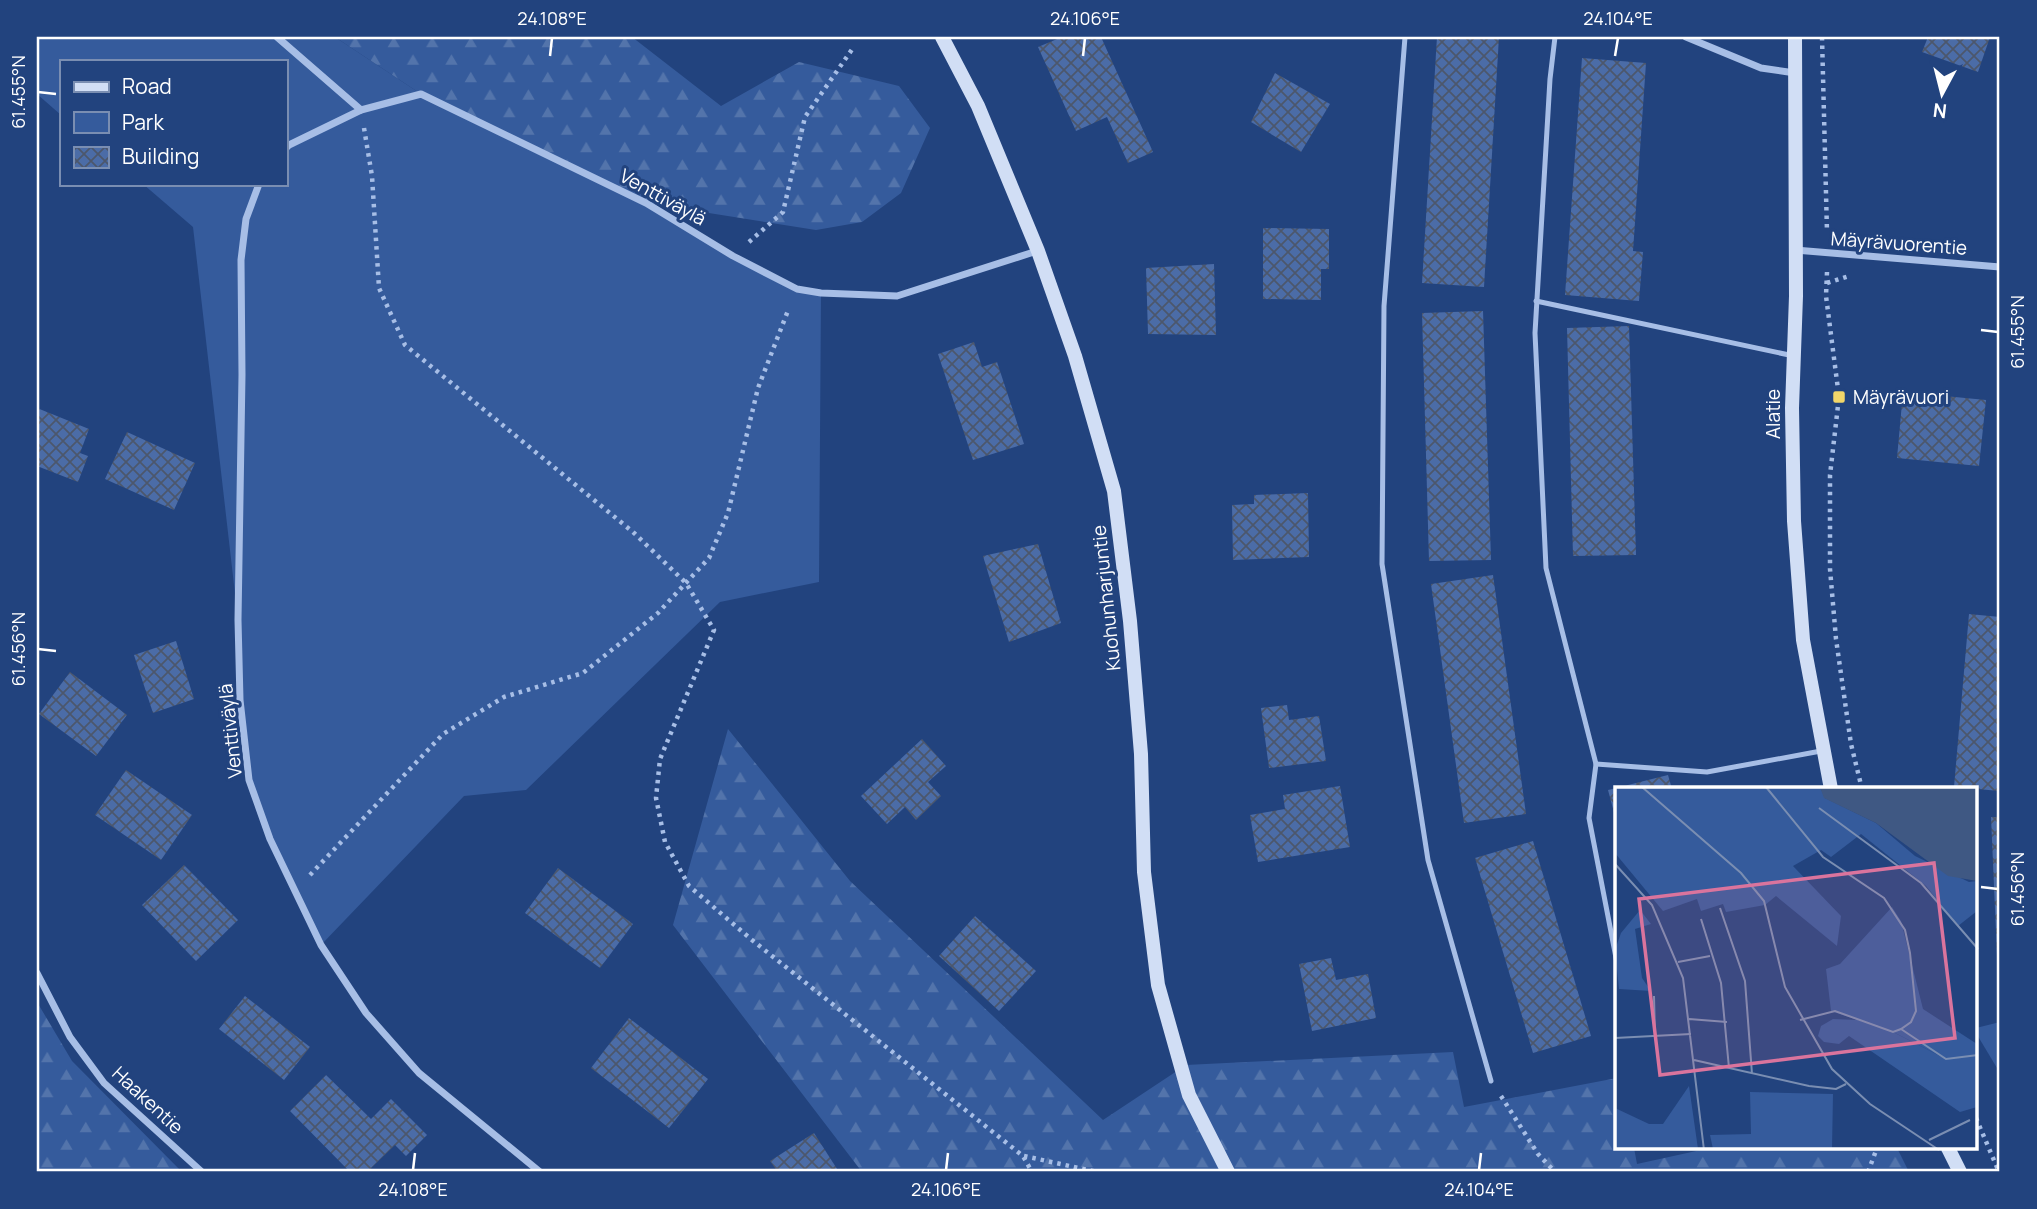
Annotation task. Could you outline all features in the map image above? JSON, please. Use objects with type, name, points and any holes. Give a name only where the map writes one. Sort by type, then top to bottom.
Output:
[{"type":"main road","name":"Kuohunharjuntie","points":[[942,37],[978,106],[1038,251],[1076,356],[1114,491],[1130,621],[1141,754],[1144,872],[1158,985],[1189,1095],[1228,1172]]},
{"type":"main road","name":"Alatie","points":[[1795,37],[1792,408],[1794,520],[1803,640],[1831,787]]},
{"type":"main road","points":[[1949,1150],[1960,1172]]},
{"type":"street","points":[[277,37],[362,110]]},
{"type":"street","points":[[1686,37],[1761,68],[1795,74]]},
{"type":"street","name":"Venttiväylä","points":[[287,147],[362,110],[421,94],[646,202],[733,256],[796,289],[821,293],[897,296],[1038,251]]},
{"type":"street","name":"Venttiväylä","points":[[258,186],[246,219],[241,260],[238,620],[240,700],[249,780],[270,839],[321,945],[366,1013],[419,1073],[540,1172]]},
{"type":"street","name":"Mäyrävuorentie","points":[[1795,250],[2000,267]]},
{"type":"street","name":"Haakentie","points":[[37,973],[70,1037],[104,1083],[202,1172]]},
{"type":"lane","points":[[1405,37],[1384,306],[1382,564],[1428,860],[1491,1081]]},
{"type":"lane","points":[[1555,37],[1550,79],[1535,333],[1546,568],[1597,764],[1589,818],[1615,953]]},
{"type":"lane","points":[[1536,301],[1794,356]]},
{"type":"lane","points":[[1597,764],[1707,772],[1824,750]]},
{"type":"path","points":[[1822,37],[1828,254],[1826,296],[1839,397],[1830,475],[1830,569],[1836,639],[1851,744],[1862,787]]},
{"type":"path","points":[[733,256],[783,212],[805,117],[853,48]]},
{"type":"path","points":[[362,110],[372,176],[379,288],[405,345],[633,532],[686,583],[714,629],[660,759],[656,798],[665,842],[689,887],[1023,1156],[1032,1172]]},
{"type":"path","points":[[295,891],[443,734],[504,697],[583,673],[658,613],[709,558],[728,513],[758,388],[796,289]]},
{"type":"path","points":[[1491,1081],[1538,1154],[1555,1172]]},
{"type":"path","points":[[1978,1123],[1999,1172]]},
{"type":"path","points":[[1868,1172],[1876,1150]]},
{"type":"path","points":[[1023,1156],[1097,1172]]},
{"type":"green space","points":[[37,37],[335,37],[421,94],[646,203],[796,289],[821,293],[819,582],[720,602],[526,790],[464,796],[321,945],[270,839],[249,780],[240,700],[238,620],[193,227],[145,186],[287,186],[287,60],[60,60],[60,114],[37,94]]},
{"type":"green space","points":[[335,37],[632,37],[721,106],[799,62],[899,86],[930,128],[901,193],[862,222],[816,230],[646,203],[421,94]]},
{"type":"green space","points":[[728,729],[850,881],[1103,1120],[1186,1065],[1453,1052],[1464,1107],[1615,1078],[1615,1150],[1634,1150],[1637,1164],[1701,1150],[1898,1150],[1909,1172],[862,1172],[673,925]]},
{"type":"green space","points":[[37,1002],[72,1061],[182,1172],[37,1172]]},
{"type":"green space","points":[[2000,1022],[2000,1073],[1978,1036],[1978,1028]]},
{"type":"building","points":[[1062,37],[1101,37],[1153,152],[1128,163],[1107,117],[1076,131],[1038,47]]},
{"type":"building","points":[[1437,37],[1499,37],[1484,287],[1422,283]]},
{"type":"building","points":[[1928,37],[1990,37],[1978,72],[1922,52]]},
{"type":"building","points":[[1582,58],[1646,63],[1633,251],[1643,252],[1639,301],[1565,295]]},
{"type":"building","points":[[1275,73],[1330,104],[1301,152],[1251,122]]},
{"type":"building","points":[[1263,228],[1329,229],[1329,269],[1321,269],[1321,300],[1263,299]]},
{"type":"building","points":[[1214,264],[1216,335],[1148,334],[1146,268]]},
{"type":"building","points":[[1483,311],[1491,560],[1429,561],[1422,313]]},
{"type":"building","points":[[1629,326],[1636,555],[1573,556],[1567,328]]},
{"type":"building","points":[[974,342],[982,367],[997,362],[1024,444],[973,460],[938,354]]},
{"type":"building","points":[[1903,392],[1986,400],[1979,466],[1897,458]]},
{"type":"building","points":[[37,408],[89,429],[80,453],[88,456],[78,482],[37,466]]},
{"type":"building","points":[[127,432],[195,463],[174,510],[105,479]]},
{"type":"building","points":[[1308,493],[1309,557],[1233,560],[1232,505],[1254,504],[1254,495]]},
{"type":"building","points":[[1038,544],[1061,623],[1009,642],[983,556]]},
{"type":"building","points":[[1493,575],[1526,814],[1464,823],[1431,584]]},
{"type":"building","points":[[1969,614],[2000,617],[2000,791],[1954,787]]},
{"type":"building","points":[[176,641],[194,699],[153,713],[134,655]]},
{"type":"building","points":[[70,672],[127,715],[96,756],[39,714]]},
{"type":"building","points":[[1287,705],[1289,720],[1319,716],[1326,761],[1269,768],[1261,708]]},
{"type":"building","points":[[922,739],[946,766],[928,782],[941,796],[916,820],[905,807],[887,824],[861,796]]},
{"type":"building","points":[[126,770],[192,815],[161,860],[95,815]]},
{"type":"building","points":[[1668,775],[1671,787],[1620,787]]},
{"type":"building","points":[[1340,786],[1350,847],[1258,862],[1250,815],[1285,809],[1283,795]]},
{"type":"building","points":[[1615,788],[1615,816],[1608,790]]},
{"type":"building","points":[[1991,817],[2000,817],[2000,978],[1998,978]]},
{"type":"building","points":[[1533,841],[1591,1036],[1533,1053],[1475,858]]},
{"type":"building","points":[[184,865],[238,920],[196,961],[142,905]]},
{"type":"building","points":[[558,868],[633,924],[600,968],[525,913]]},
{"type":"building","points":[[975,916],[1036,971],[999,1011],[939,956]]},
{"type":"building","points":[[1331,958],[1336,980],[1368,974],[1376,1018],[1312,1031],[1299,964]]},
{"type":"building","points":[[245,996],[310,1047],[284,1080],[219,1029]]},
{"type":"building","points":[[629,1018],[708,1079],[669,1128],[591,1068]]},
{"type":"building","points":[[326,1075],[371,1119],[391,1099],[427,1135],[406,1156],[395,1145],[367,1172],[350,1172],[290,1111]]},
{"type":"building","points":[[814,1133],[839,1172],[778,1172],[770,1161]]},
{"type":"place","name":"Mäyrävuori","points":[[1839,397]]}]
